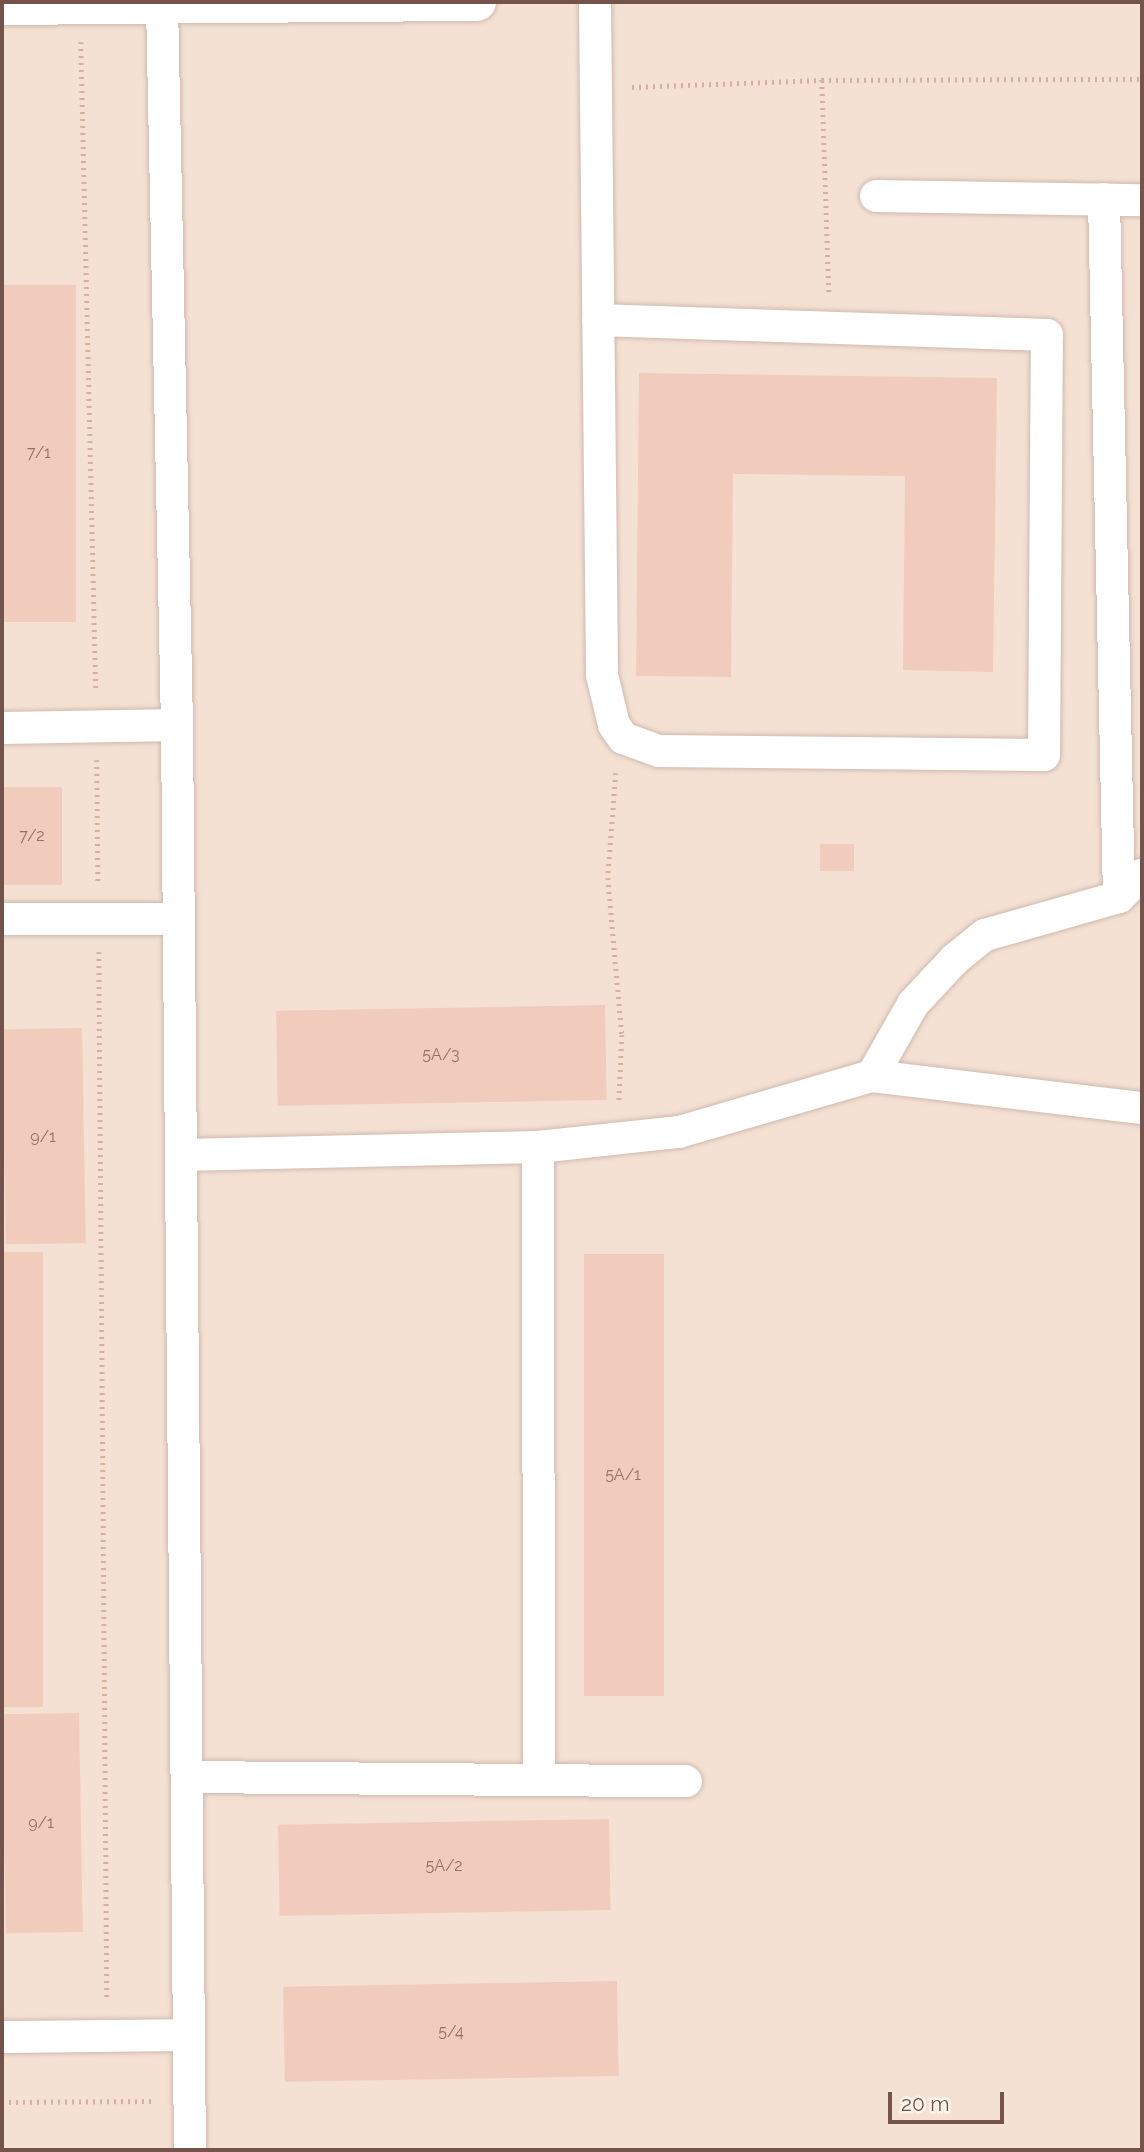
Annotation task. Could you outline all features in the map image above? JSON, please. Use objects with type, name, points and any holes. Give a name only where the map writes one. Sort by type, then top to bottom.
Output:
[{"type":"street","points":[[2,6],[477,2]]},
{"type":"street","points":[[595,2],[598,320],[602,676],[606,705],[623,738],[659,751],[1044,755],[1047,335],[598,320]]},
{"type":"street","points":[[162,4],[177,725],[190,2150]]},
{"type":"street","points":[[876,196],[1142,200]]},
{"type":"street","points":[[1104,200],[1131,902]]},
{"type":"street","points":[[2,728],[177,725]]},
{"type":"street","points":[[1131,902],[1142,875]]},
{"type":"street","points":[[872,1076],[913,1004],[955,959],[985,935],[1131,902]]},
{"type":"street","points":[[2,919],[179,919]]},
{"type":"street","points":[[181,1155],[538,1147],[679,1132],[744,1116],[872,1076],[1142,1108]]},
{"type":"street","points":[[538,1147],[539,1779]]},
{"type":"street","points":[[187,1777],[686,1781]]},
{"type":"street","points":[[2,2037],[189,2035]]},
{"type":"path","points":[[80,5],[97,727],[107,2036]]},
{"type":"path","points":[[596,89],[822,80],[1142,79]]},
{"type":"path","points":[[822,80],[830,328]]},
{"type":"path","points":[[617,1139],[622,1035],[608,878],[612,792],[623,738]]},
{"type":"path","points":[[2,2102],[189,2100]]},
{"type":"shaded area","points":[[2,2],[1142,2],[1142,2150],[2,2150]]},
{"type":"building","points":[[2,285],[76,285],[76,622],[2,622]]},
{"type":"building","points":[[639,373],[997,378],[993,672],[903,670],[905,476],[733,474],[731,677],[636,676]]},
{"type":"building","points":[[2,787],[62,787],[62,885],[2,885]]},
{"type":"building","points":[[820,844],[854,844],[854,871],[820,871]]},
{"type":"building","points":[[605,1005],[607,1100],[278,1106],[276,1011]]},
{"type":"building","points":[[82,1028],[86,1243],[6,1244],[2,1029]]},
{"type":"building","points":[[2,1252],[43,1252],[43,1707],[2,1707]]},
{"type":"building","points":[[584,1254],[664,1254],[664,1696],[584,1696]]},
{"type":"building","points":[[79,1713],[83,1932],[6,1933],[2,1714]]},
{"type":"building","points":[[609,1819],[611,1910],[280,1916],[278,1825]]},
{"type":"building","points":[[617,1981],[619,2076],[285,2082],[283,1987]]}]
